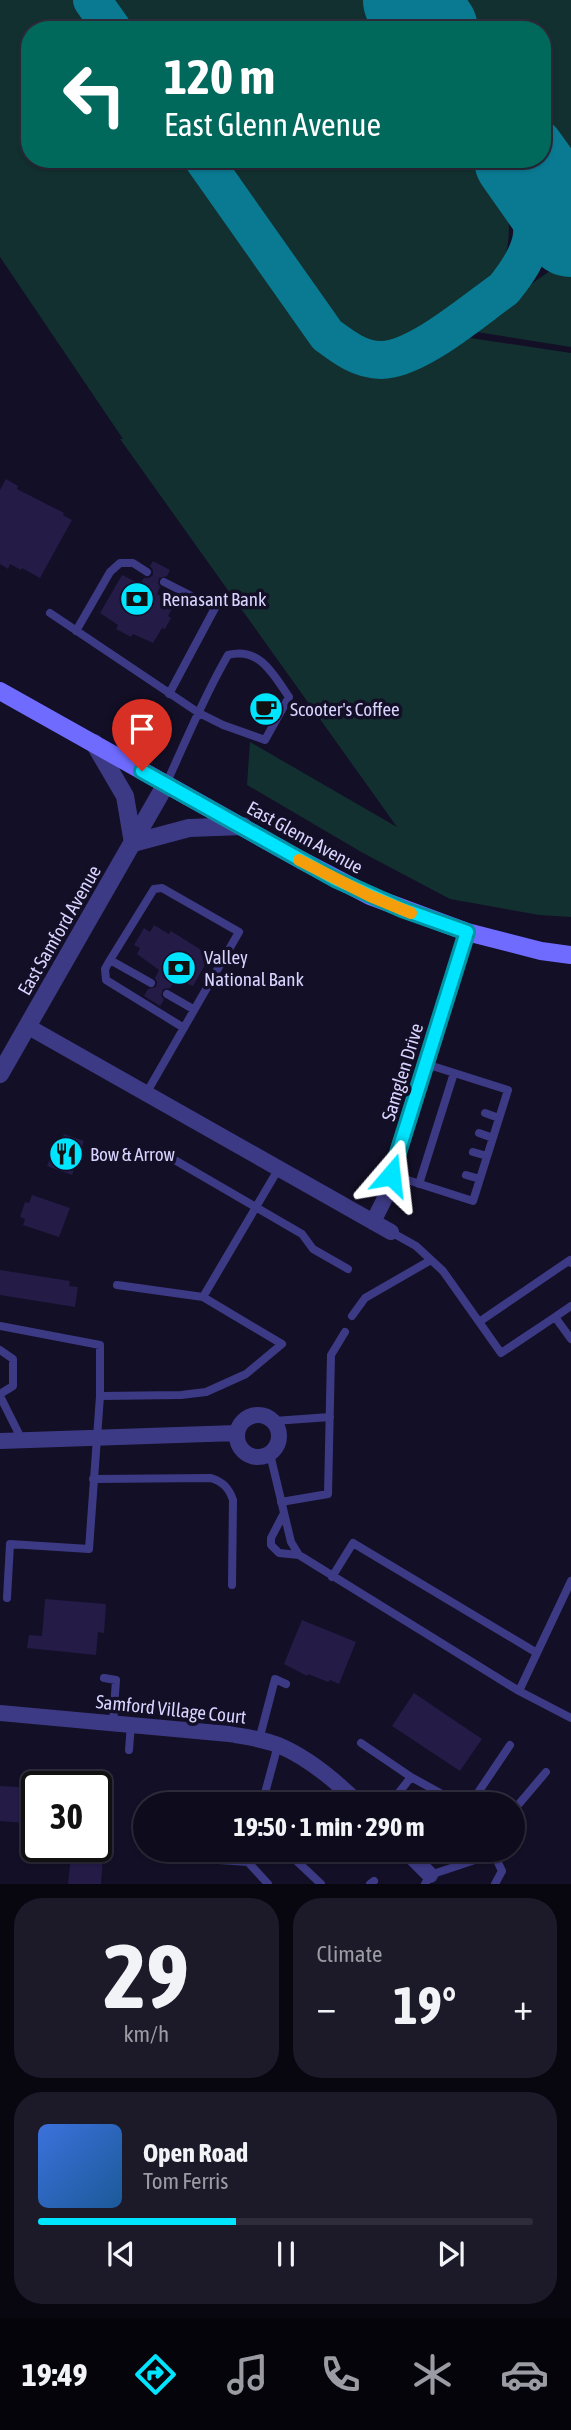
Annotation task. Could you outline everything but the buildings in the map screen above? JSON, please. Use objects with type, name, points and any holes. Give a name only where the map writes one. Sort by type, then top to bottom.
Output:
[{"type":"main road","name":"East Glenn Avenue","points":[[0,691],[370,896],[467,932],[541,951],[571,955]]},
{"type":"street","points":[[94,743],[125,796],[133,843],[189,828],[243,826]]},
{"type":"street","name":"East Samford Avenue","points":[[0,1074],[166,784]]},
{"type":"street","name":"Samglen Drive","points":[[373,1222],[384,1200],[467,932]]},
{"type":"street","points":[[27,1026],[391,1232]]},
{"type":"street","points":[[252,1415],[267,1416],[274,1421],[280,1432],[278,1446],[270,1454],[261,1457],[247,1455],[238,1444],[237,1433],[241,1424],[252,1415]]},
{"type":"street","points":[[0,1441],[237,1433]]},
{"type":"street","name":"Samford Village Court","points":[[0,1713],[229,1734],[259,1740],[278,1745],[306,1760],[347,1792]]},
{"type":"street","points":[[414,1862],[428,1880]]},
{"type":"lane","points":[[76,631],[110,572],[120,563],[133,563],[147,572]]},
{"type":"lane","points":[[164,582],[215,608],[169,694]]},
{"type":"lane","points":[[50,613],[199,713],[265,740],[289,697],[260,658],[238,653],[228,655],[199,713],[166,784]]},
{"type":"lane","points":[[147,1092],[184,1028],[193,1009],[239,932],[162,888],[154,889],[105,969],[106,980],[184,1028]]},
{"type":"lane","points":[[110,960],[151,983]]},
{"type":"lane","points":[[167,993],[193,1009]]},
{"type":"lane","points":[[391,1175],[473,1201],[493,1138],[508,1090],[426,1064]]},
{"type":"lane","points":[[419,1184],[430,1164],[444,1122],[454,1073]]},
{"type":"lane","points":[[485,1113],[499,1118]]},
{"type":"lane","points":[[479,1133],[493,1138]]},
{"type":"lane","points":[[161,1152],[302,1234],[313,1249],[348,1269]]},
{"type":"lane","points":[[472,1152],[487,1156]]},
{"type":"lane","points":[[203,1297],[279,1168]]},
{"type":"lane","points":[[466,1175],[480,1179]]},
{"type":"lane","points":[[391,1232],[416,1246],[443,1271],[501,1353],[571,1306]]},
{"type":"lane","points":[[352,1315],[365,1298],[431,1260]]},
{"type":"lane","points":[[479,1322],[569,1260],[571,1263]]},
{"type":"lane","points":[[100,1396],[206,1392],[246,1374],[282,1344],[203,1297],[117,1285]]},
{"type":"lane","points":[[555,1317],[571,1339]]},
{"type":"lane","points":[[0,1326],[100,1345],[100,1396],[89,1549],[10,1544],[7,1598]]},
{"type":"lane","points":[[281,1502],[328,1493],[331,1355],[345,1332]]},
{"type":"lane","points":[[0,1350],[13,1359],[13,1386],[0,1395],[22,1440]]},
{"type":"lane","points":[[274,1421],[330,1417]]},
{"type":"lane","points":[[270,1454],[291,1542],[299,1555],[519,1691],[571,1717]]},
{"type":"lane","points":[[93,1479],[211,1478],[221,1482],[230,1490],[233,1500],[232,1585]]},
{"type":"lane","points":[[284,1515],[271,1538],[271,1545],[279,1553],[299,1555]]},
{"type":"lane","points":[[332,1577],[353,1543],[537,1653]]},
{"type":"lane","points":[[519,1691],[571,1581]]},
{"type":"lane","points":[[104,1678],[116,1680],[113,1723]]},
{"type":"lane","points":[[259,1740],[275,1679],[286,1684]]},
{"type":"lane","points":[[129,1751],[131,1724]]},
{"type":"lane","points":[[361,1743],[438,1792]]},
{"type":"lane","points":[[265,1792],[278,1745]]},
{"type":"lane","points":[[478,1792],[510,1745]]},
{"type":"lane","points":[[525,1797],[546,1772]]},
{"type":"lane","points":[[399,1792],[411,1777]]},
{"type":"lane","points":[[248,1862],[268,1884]]},
{"type":"lane","points":[[298,1862],[321,1884]]},
{"type":"lane","points":[[428,1880],[471,1862]]},
{"type":"lane","points":[[495,1884],[502,1871],[498,1862]]},
{"type":"green space","points":[[0,0],[77,0],[92,21],[21,21],[21,168],[194,168],[315,339],[335,358],[360,368],[391,369],[412,364],[457,336],[571,353],[571,917],[539,915],[450,899],[363,853],[247,785],[250,742],[397,827],[120,439],[123,439],[0,257]]},
{"type":"green space","points":[[105,0],[367,0],[382,21],[120,21]]},
{"type":"green space","points":[[445,0],[571,0],[571,171],[558,161],[551,151],[551,21],[460,21]]},
{"type":"green space","points":[[222,168],[485,168],[505,202],[509,227],[502,265],[489,286],[419,334],[392,345],[364,342],[331,323]]},
{"type":"green space","points":[[571,256],[571,347],[477,332],[472,326]]},
{"type":"taxiway","points":[[92,0],[107,21]]},
{"type":"taxiway","points":[[209,168],[327,335],[359,355],[381,360],[395,358],[428,343],[509,283],[518,271],[531,242],[532,210],[527,168]]},
{"type":"taxiway","points":[[527,168],[571,190]]},
{"type":"runway","points":[[410,0],[425,21]]},
{"type":"runway","points":[[527,168],[571,230]]},
{"type":"slow traffic","points":[[299,860],[370,896],[411,913]]},
{"type":"place","name":"Renasant Bank","points":[[137,599]]},
{"type":"place","name":"Scooter's Coffee","points":[[266,709]]},
{"type":"place","name":"Valley National Bank","points":[[179,968]]},
{"type":"place","name":"Bow & Arrow","points":[[66,1154]]},
{"type":"route","points":[[142,771],[335,879],[434,922],[467,932],[391,1175]]}]
